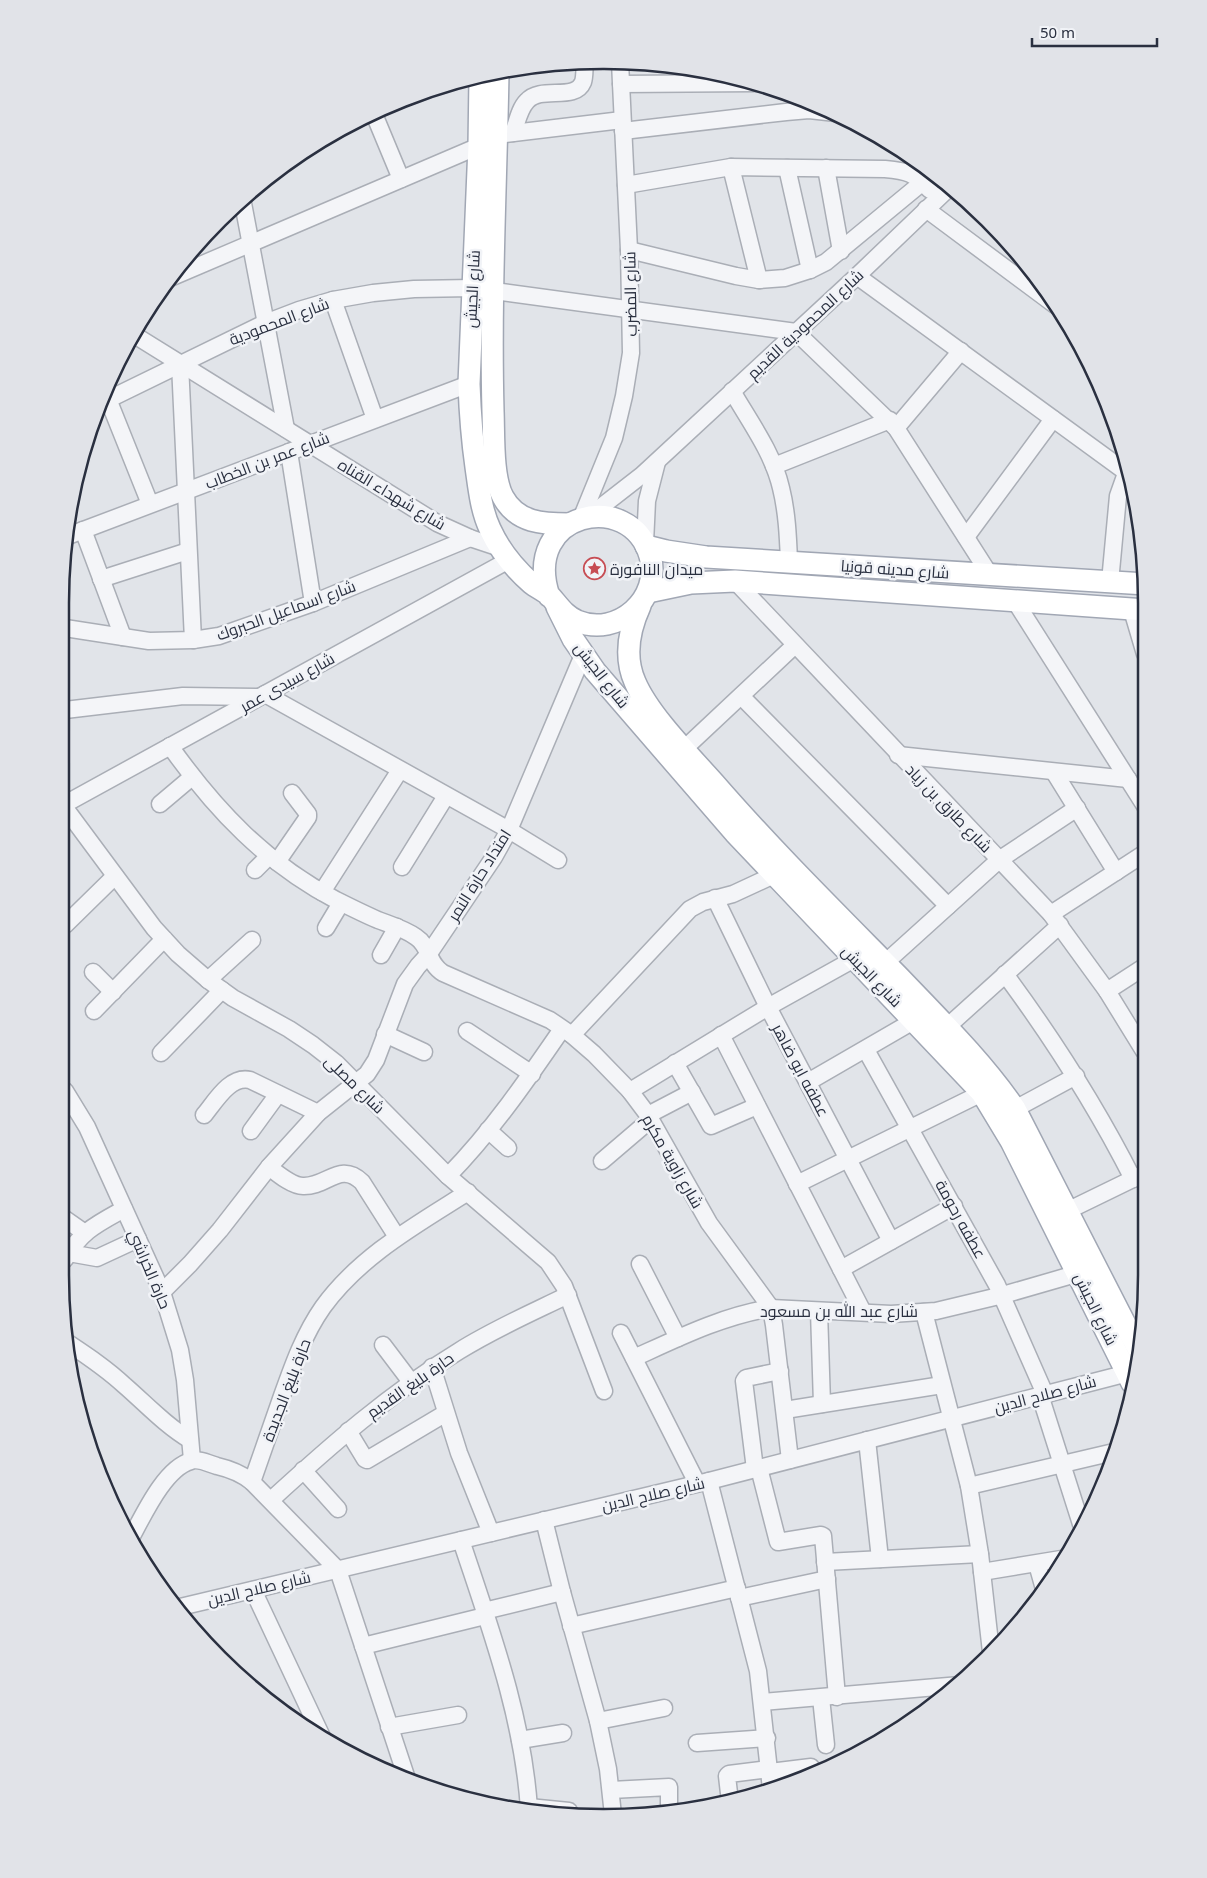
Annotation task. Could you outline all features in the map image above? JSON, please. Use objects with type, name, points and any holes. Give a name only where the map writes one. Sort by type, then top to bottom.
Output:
[{"type":"main road","name":"شارع الجيش","points":[[499,79],[505,134],[493,291],[491,349],[494,450],[498,483],[503,497],[511,508],[522,517],[535,522],[579,520]]},
{"type":"main road","name":"شارع الجيش","points":[[480,83],[469,384],[470,421],[482,506],[489,528],[504,554],[521,574],[553,601],[583,655],[602,679],[735,833],[774,875],[885,963],[992,1077],[1015,1109],[1134,1342]]},
{"type":"main road","points":[[599,516],[621,521],[630,527],[645,544],[652,569],[644,599],[630,615],[606,625],[592,625],[579,622],[567,616],[553,601],[544,580],[543,564],[548,548],[557,534],[579,520],[599,516]]},
{"type":"main road","name":"شارع مدينه قونيا","points":[[645,544],[666,551],[699,556],[1137,584]]},
{"type":"main road","name":"شارع مدينه قونيا","points":[[644,599],[691,583],[734,581],[1138,610]]},
{"type":"main road","name":"شارع الجيش","points":[[644,599],[633,620],[629,642],[630,666],[640,694],[684,749],[759,834],[825,915],[856,958],[982,1093],[1011,1141],[1079,1273],[1129,1375]]},
{"type":"street","name":"شارع المضرب","points":[[579,520],[614,438],[624,396],[631,353],[629,250],[620,69]]},
{"type":"street","points":[[505,134],[526,101],[542,93],[572,92],[578,89],[584,78],[584,70]]},
{"type":"street","points":[[621,84],[726,83]]},
{"type":"street","points":[[505,134],[810,110]]},
{"type":"street","points":[[376,120],[401,179]]},
{"type":"street","points":[[184,272],[479,146]]},
{"type":"street","points":[[626,185],[731,167],[905,170],[925,176]]},
{"type":"street","points":[[731,167],[759,280]]},
{"type":"street","points":[[787,168],[810,270]]},
{"type":"street","points":[[826,168],[841,251]]},
{"type":"street","name":"شارع المحمودية القديم","points":[[629,250],[736,276],[759,280],[785,278],[810,270],[826,262],[928,178]]},
{"type":"street","points":[[929,179],[931,204],[1037,290]]},
{"type":"street","name":"شارع المحمودية القديم","points":[[579,520],[625,490],[857,276],[945,192]]},
{"type":"street","points":[[244,208],[264,323],[286,429]]},
{"type":"street","points":[[857,276],[1053,419],[1120,464]]},
{"type":"street","name":"شارع المحمودية","points":[[109,398],[264,323],[299,310],[334,300],[373,293],[414,289],[472,288],[796,332]]},
{"type":"street","points":[[334,300],[375,420]]},
{"type":"street","points":[[796,332],[893,424],[990,575]]},
{"type":"street","name":"شارع شهداء القناه","points":[[139,338],[437,523],[504,554]]},
{"type":"street","points":[[774,466],[893,424],[961,351]]},
{"type":"street","points":[[180,364],[193,640]]},
{"type":"street","name":"شارع عمر بن الخطاب","points":[[73,534],[469,384]]},
{"type":"street","points":[[732,391],[764,446],[781,486],[786,508],[789,562]]},
{"type":"street","points":[[106,406],[150,504]]},
{"type":"street","points":[[966,537],[1053,419]]},
{"type":"street","points":[[289,452],[313,603]]},
{"type":"street","points":[[645,544],[647,500],[658,460]]},
{"type":"street","points":[[1110,582],[1118,496],[1123,480]]},
{"type":"street","points":[[83,530],[123,637]]},
{"type":"street","name":"شارع اسماعيل الحبروك","points":[[69,629],[164,641],[193,640],[219,636],[313,603],[470,538]]},
{"type":"street","points":[[101,579],[188,551]]},
{"type":"street","name":"شارع سيدى عمر","points":[[69,802],[262,696],[504,554]]},
{"type":"street","name":"شارع طارق بن زياد","points":[[734,581],[1055,920],[1107,991],[1138,1041]]},
{"type":"street","points":[[1015,601],[1138,795]]},
{"type":"street","points":[[684,749],[795,645]]},
{"type":"street","name":"امتداد حارة النمر","points":[[162,1292],[220,1230],[269,1168],[318,1113],[356,1084],[372,1067],[405,984],[428,955],[494,857],[509,830],[583,655]]},
{"type":"street","points":[[69,710],[183,696],[262,696],[509,830],[558,860]]},
{"type":"street","points":[[741,696],[948,906]]},
{"type":"street","name":"شارع زاوية مكرم","points":[[170,746],[192,777],[231,822],[273,859],[341,903],[416,936],[422,942],[436,967],[443,972],[550,1020],[594,1054],[630,1091],[649,1118],[709,1224],[770,1308],[774,1325],[790,1460]]},
{"type":"street","points":[[898,755],[1128,779]]},
{"type":"street","points":[[322,892],[400,770]]},
{"type":"street","points":[[1054,772],[1116,872]]},
{"type":"street","points":[[160,804],[192,777]]},
{"type":"street","points":[[255,870],[273,859],[308,817],[308,814],[292,792]]},
{"type":"street","points":[[402,867],[446,796]]},
{"type":"street","points":[[885,963],[999,860],[1077,808]]},
{"type":"street","name":"شارع مصلى","points":[[70,828],[115,876],[178,954],[222,990],[289,1028],[336,1064],[448,1176],[548,1262],[560,1277],[568,1295],[604,1391]]},
{"type":"street","points":[[947,1027],[1005,974],[1055,920],[1138,857]]},
{"type":"street","points":[[448,1176],[519,1093],[532,1074],[567,1032],[685,915],[697,905],[733,894],[774,875]]},
{"type":"street","points":[[69,921],[115,876]]},
{"type":"street","name":"عطفه ابو ضاهر","points":[[715,898],[768,1007],[891,1241]]},
{"type":"street","points":[[326,928],[341,903]]},
{"type":"street","points":[[381,955],[397,927]]},
{"type":"street","points":[[94,1011],[164,938]]},
{"type":"street","points":[[208,980],[252,940]]},
{"type":"street","points":[[630,1091],[768,1007],[856,958]]},
{"type":"street","points":[[1107,991],[1138,971]]},
{"type":"street","points":[[93,972],[112,992]]},
{"type":"street","points":[[1005,974],[1053,1041],[1138,1176],[1067,1211]]},
{"type":"street","points":[[161,1053],[222,990]]},
{"type":"street","points":[[808,1082],[866,1050],[914,1020]]},
{"type":"street","points":[[468,1031],[532,1074]]},
{"type":"street","points":[[385,1034],[424,1052]]},
{"type":"street","points":[[722,1035],[863,1312]]},
{"type":"street","name":"عطفه رحومة","points":[[866,1050],[1003,1295],[1043,1395],[1079,1518]]},
{"type":"street","points":[[676,1063],[711,1126],[757,1106]]},
{"type":"street","points":[[1015,1109],[1076,1076]]},
{"type":"street","points":[[204,1115],[231,1084],[238,1080],[250,1080],[318,1113]]},
{"type":"street","points":[[602,1161],[649,1118],[692,1092]]},
{"type":"street","points":[[797,1184],[982,1093]]},
{"type":"street","points":[[251,1132],[278,1094]]},
{"type":"street","name":"حارة الخراشي","points":[[69,1098],[87,1127],[162,1292],[180,1350],[189,1410],[192,1460]]},
{"type":"street","points":[[488,1130],[508,1148]]},
{"type":"street","points":[[269,1168],[297,1185],[305,1186],[340,1174],[348,1173],[355,1176],[362,1182],[396,1237]]},
{"type":"street","name":"حارة بليغ الجديدة","points":[[252,1482],[291,1371],[310,1327],[323,1306],[355,1271],[396,1237],[468,1192]]},
{"type":"street","points":[[841,1269],[954,1206]]},
{"type":"street","points":[[69,1253],[93,1226],[124,1208]]},
{"type":"street","points":[[69,1221],[85,1233]]},
{"type":"street","points":[[69,1256],[97,1258],[138,1239]]},
{"type":"street","points":[[640,1264],[678,1338]]},
{"type":"street","name":"شارع عبد الله بن مسعود","points":[[634,1358],[726,1318],[770,1308],[819,1312],[890,1314],[924,1312],[1003,1295],[1079,1273]]},
{"type":"street","name":"حارة بليغ القديم","points":[[271,1500],[348,1431],[410,1382],[488,1334],[568,1295]]},
{"type":"street","points":[[819,1312],[822,1404]]},
{"type":"street","points":[[924,1312],[969,1486],[980,1554],[990,1644]]},
{"type":"street","points":[[621,1333],[703,1482],[738,1593],[758,1671],[771,1782]]},
{"type":"street","points":[[383,1345],[410,1382]]},
{"type":"street","points":[[74,1347],[95,1360],[173,1430],[190,1440]]},
{"type":"street","points":[[432,1367],[465,1469],[491,1533]]},
{"type":"street","points":[[780,1371],[746,1378],[744,1381],[757,1469],[778,1542],[822,1535],[827,1579],[829,1697],[826,1745]]},
{"type":"street","name":"شارع صلاح الدين","points":[[184,1606],[757,1469],[1043,1395],[1128,1378]]},
{"type":"street","points":[[784,1410],[942,1385]]},
{"type":"street","points":[[348,1431],[367,1460],[446,1413]]},
{"type":"street","points":[[867,1440],[880,1559]]},
{"type":"street","points":[[969,1486],[1107,1454]]},
{"type":"street","points":[[135,1531],[165,1481],[182,1464],[192,1460],[232,1470],[252,1482],[338,1570],[404,1771]]},
{"type":"street","points":[[303,1470],[338,1509]]},
{"type":"street","points":[[544,1520],[598,1721],[611,1790],[612,1809]]},
{"type":"street","points":[[461,1540],[512,1702],[520,1740],[528,1804]]},
{"type":"street","points":[[825,1562],[980,1554]]},
{"type":"street","points":[[982,1572],[1056,1560]]},
{"type":"street","points":[[1037,1564],[1042,1581]]},
{"type":"street","points":[[571,1626],[738,1593],[827,1579]]},
{"type":"street","points":[[253,1590],[317,1726]]},
{"type":"street","points":[[363,1646],[562,1592]]},
{"type":"street","points":[[762,1702],[829,1697],[936,1693]]},
{"type":"street","points":[[598,1721],[664,1708]]},
{"type":"street","points":[[390,1727],[458,1715]]},
{"type":"street","points":[[520,1740],[563,1732]]},
{"type":"street","points":[[697,1743],[767,1738]]},
{"type":"street","points":[[729,1794],[727,1776],[811,1767]]},
{"type":"street","points":[[611,1790],[667,1787],[668,1805]]},
{"type":"place","name":"ميدان النافورة","points":[[594,569]]}]
